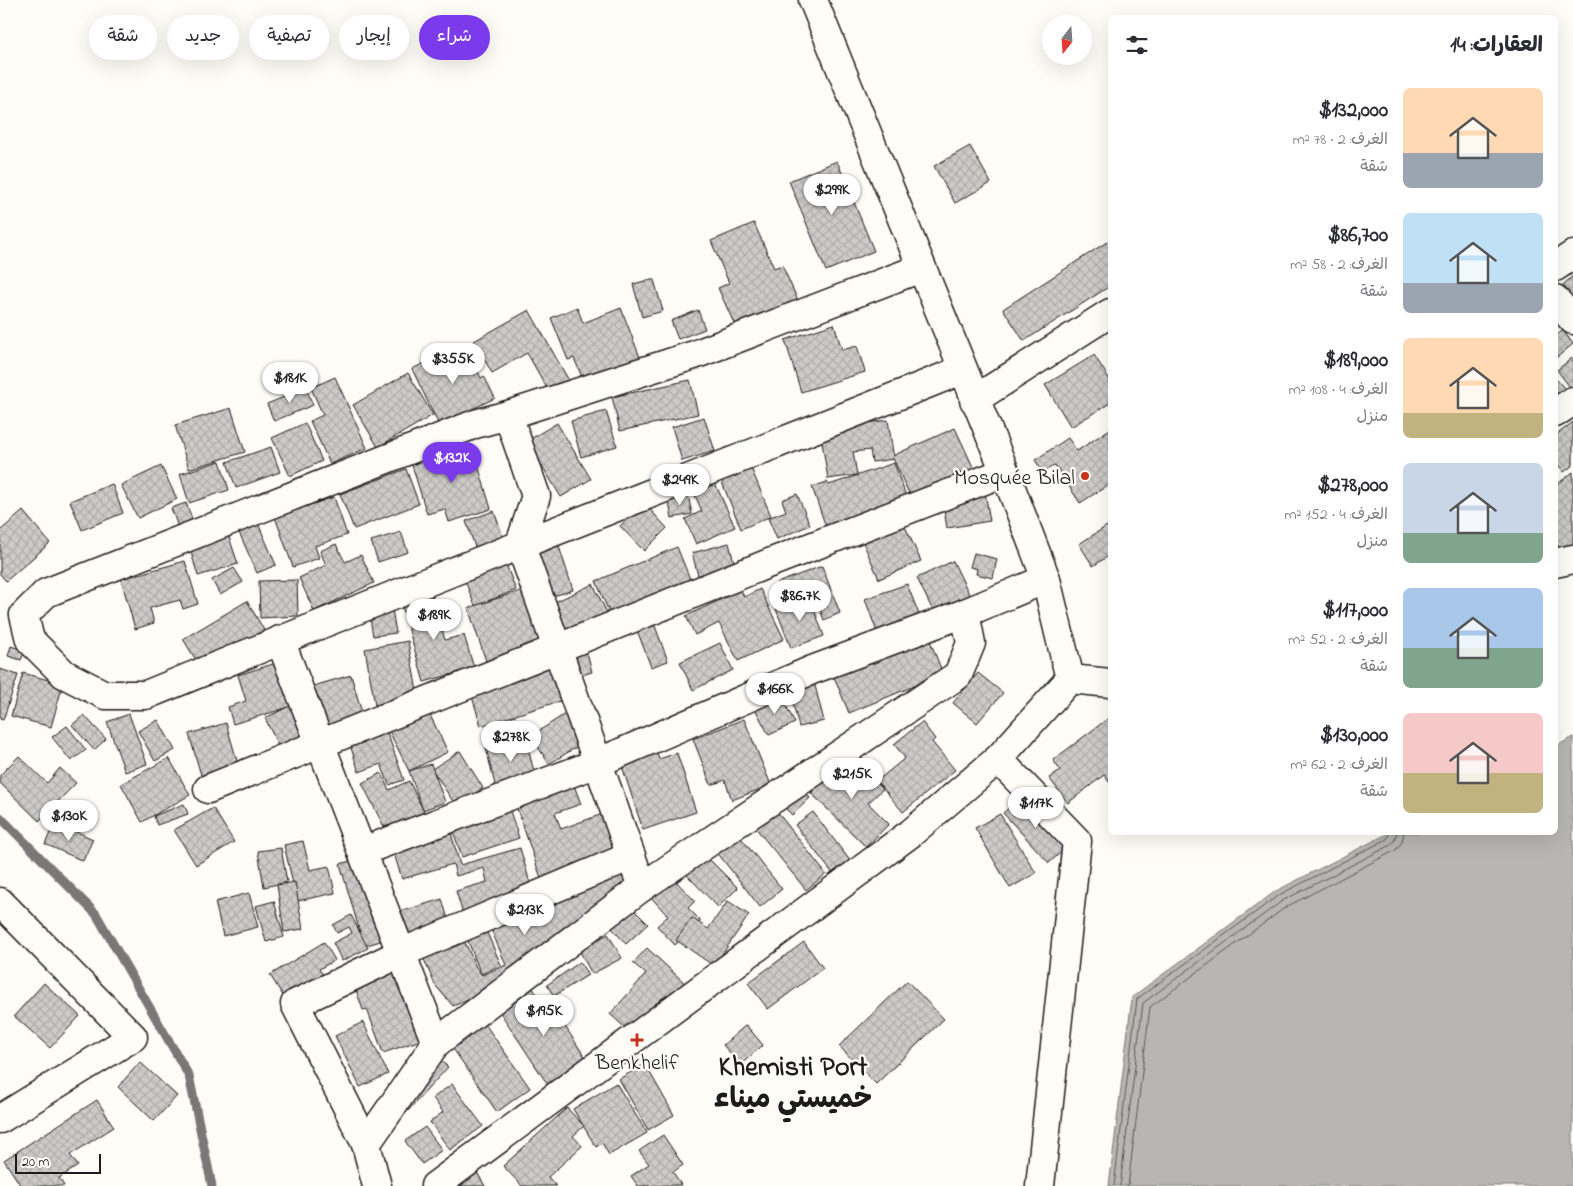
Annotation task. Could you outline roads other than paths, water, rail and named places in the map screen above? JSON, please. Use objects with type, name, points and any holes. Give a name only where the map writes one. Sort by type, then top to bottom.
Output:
[{"type":"street","points":[[813,0],[974,400],[1005,472],[1046,579],[1070,679]]},
{"type":"street","points":[[1558,265],[1573,255]]},
{"type":"street","points":[[921,268],[694,355],[475,424],[46,593],[24,615],[30,640],[64,674],[104,695],[146,695],[520,544],[736,461],[962,370]]},
{"type":"street","points":[[1558,302],[1573,320]]},
{"type":"street","points":[[974,400],[1108,313]]},
{"type":"street","points":[[1558,412],[1573,401]]},
{"type":"street","points":[[508,415],[536,496],[520,544],[642,887]]},
{"type":"street","points":[[208,789],[772,562],[1005,472]]},
{"type":"street","points":[[1558,562],[1573,559]]},
{"type":"street","points":[[363,851],[598,763],[812,670],[965,613],[1046,579]]},
{"type":"street","points":[[366,1144],[436,1043],[642,887],[958,675],[971,643],[965,613]]},
{"type":"street","points":[[280,640],[436,1043]]},
{"type":"street","points":[[1070,679],[1108,683]]},
{"type":"street","points":[[435,1186],[712,979],[872,864],[998,759],[1070,679]]},
{"type":"street","points":[[998,759],[1077,841],[1040,1186]]},
{"type":"street","points":[[377,1186],[366,1144],[295,1004],[401,952],[631,856]]},
{"type":"street","points":[[0,902],[133,1038],[3,1111]]},
{"type":"water","points":[[1573,737],[1573,1186],[1109,1186],[1132,997],[1276,891],[1385,835],[1558,835],[1558,745]]},
{"type":"waterway","points":[[0,817],[96,914],[189,1076],[212,1186]]},
{"type":"place","name":"Mosquée Bilal","points":[[1085,476]]},
{"type":"place","name":"Benkhelif","points":[[637,1040]]},
{"type":"district","name":"Khemisti Port خميستي ميناء","points":[[793,1081]]}]
